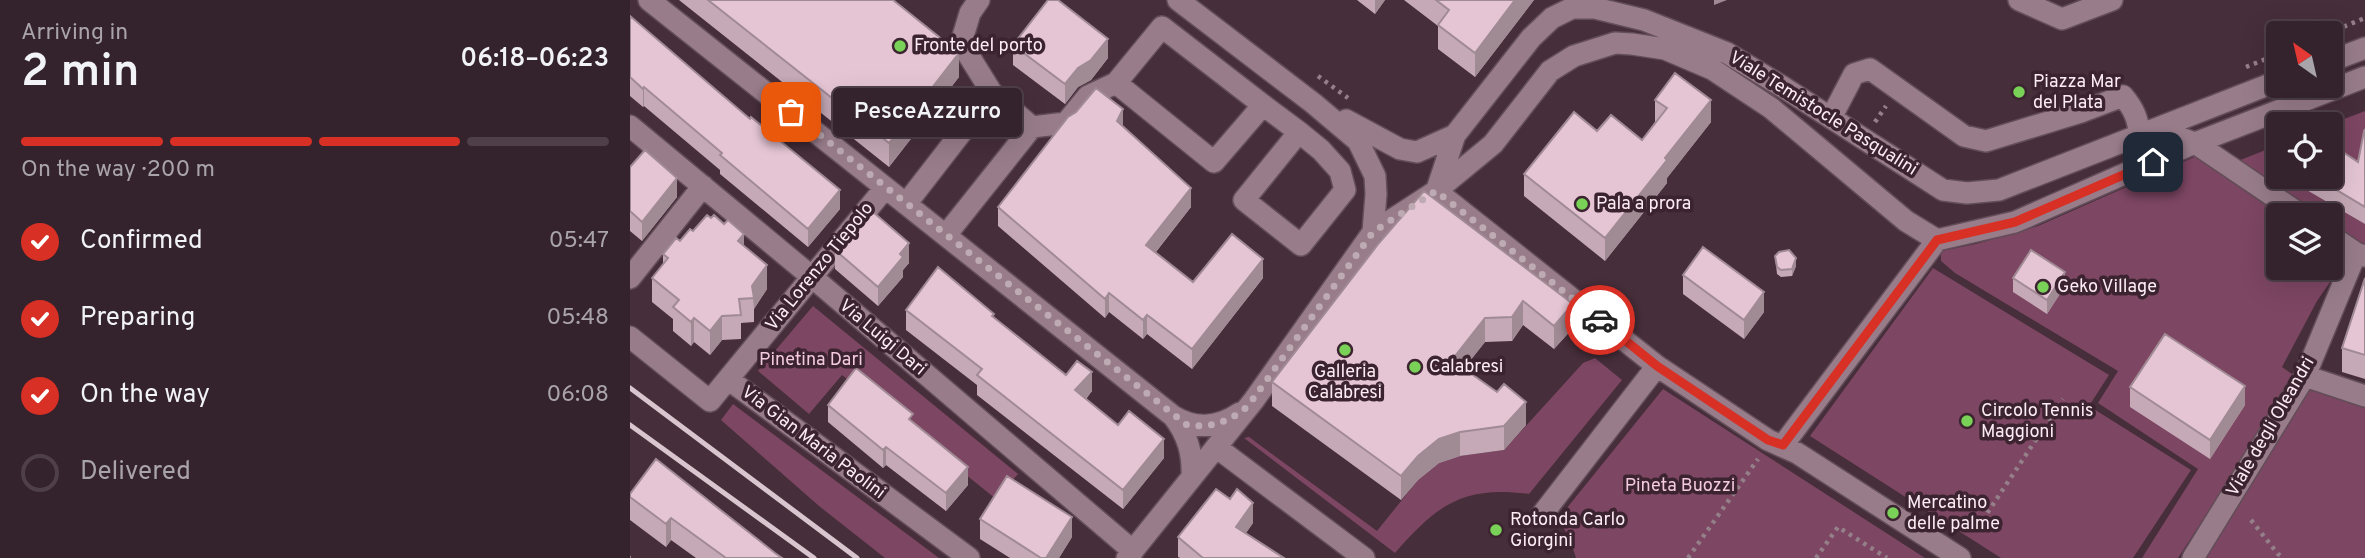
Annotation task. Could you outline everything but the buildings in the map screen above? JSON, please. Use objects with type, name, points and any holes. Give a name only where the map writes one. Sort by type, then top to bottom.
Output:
[{"type":"street","points":[[649,0],[1173,416],[1187,425],[1204,427],[1222,423],[1237,415],[1254,400]]},
{"type":"street","points":[[979,0],[970,13],[961,43],[992,93],[1032,127]]},
{"type":"street","points":[[2019,0],[2062,19],[2112,0]]},
{"type":"street","points":[[946,235],[1032,127],[1066,123],[1088,96],[1116,83],[1162,27],[1179,1],[1308,99],[1358,141],[1375,176],[1373,232]]},
{"type":"street","name":"Viale Temistocle Pasqualini","points":[[1436,191],[1455,135],[1531,38],[1571,4],[1644,20],[1727,53],[1942,190],[1967,193],[1999,190],[2266,86]]},
{"type":"street","points":[[1162,27],[1291,126],[1321,150],[1340,172],[1345,190],[1301,245],[1244,200],[1291,126],[1308,99]]},
{"type":"street","name":"Viale Temistocle Pasqualini","points":[[1436,191],[1493,144],[1550,71],[1574,56],[1615,43],[1632,44],[1665,49],[1712,69],[1771,108],[1906,221],[1937,240]]},
{"type":"street","points":[[2343,56],[2365,48]]},
{"type":"street","points":[[1831,118],[1854,74],[1870,68],[1964,135],[1986,141],[2123,96],[2139,123],[2139,136]]},
{"type":"street","points":[[1783,445],[1937,240],[2015,222],[2195,143],[2365,77]]},
{"type":"street","points":[[1116,83],[1214,162],[1263,105]]},
{"type":"street","points":[[906,204],[992,93]]},
{"type":"street","points":[[1308,99],[1400,149],[1417,152],[1455,135]]},
{"type":"street","points":[[2183,118],[2179,129],[2183,138],[2195,143],[2283,203]]},
{"type":"street","name":"Via Luigi Dari","points":[[630,126],[812,277],[1130,555]]},
{"type":"street","points":[[630,278],[703,186]]},
{"type":"street","name":"Via Lorenzo Tiepolo","points":[[728,379],[885,188]]},
{"type":"street","points":[[1130,555],[1254,400],[1373,232],[1436,191],[1657,366],[1768,440],[1783,445],[1961,558]]},
{"type":"street","points":[[2343,243],[2360,254]]},
{"type":"street","name":"Viale degli Oleandri","points":[[2193,558],[2305,376],[2360,254]]},
{"type":"street","name":"Via Gian Maria Paolini","points":[[630,337],[710,401],[728,379],[969,558]]},
{"type":"street","points":[[1541,516],[1657,366]]},
{"type":"street","points":[[2305,376],[2365,396]]},
{"type":"street","points":[[1173,416],[1188,440],[1193,461],[1192,477]]},
{"type":"street","points":[[1216,447],[1364,558]]},
{"type":"path","points":[[2343,27],[2365,18]]},
{"type":"path","points":[[1311,71],[1354,102]]},
{"type":"path","points":[[1978,527],[2063,399]]},
{"type":"path","points":[[1688,558],[1762,453],[1783,445]]},
{"type":"path","points":[[2250,520],[2276,556],[2284,558]]},
{"type":"path","points":[[1816,558],[1838,527],[1887,558]]},
{"type":"green space","points":[[2365,111],[2365,250],[2343,236],[2343,203],[2294,203],[2272,189],[2343,189],[2343,119]]},
{"type":"green space","points":[[2266,150],[2266,185],[2233,163]]},
{"type":"green space","points":[[2199,155],[2271,203],[2266,203],[2266,280],[2331,280],[2317,301],[2282,367],[2296,377],[2178,558],[2142,558],[2198,469],[2098,403],[2118,371],[1955,273],[1941,261],[1941,251],[2038,226]]},
{"type":"green space","name":"Circolo Tennis Maggioni","points":[[1933,268],[2109,375],[2089,406],[2191,470],[2133,558],[2001,558],[1810,436]]},
{"type":"green space","name":"Pinetina Dari","points":[[813,306],[1018,474],[996,499],[842,375],[809,414],[758,371]]},
{"type":"green space","points":[[1595,358],[1622,380],[1529,494],[1486,493],[1453,502],[1424,522],[1395,553],[1244,438],[1249,437],[1377,531],[1418,480],[1439,463],[1460,456],[1504,450],[1583,363]]},
{"type":"green space","points":[[2310,385],[2365,404],[2365,558],[2201,558]]},
{"type":"green space","name":"Pineta Buozzi","points":[[1663,389],[1925,558],[1576,558],[1569,537],[1558,519]]},
{"type":"green space","points":[[733,404],[939,558],[885,558],[819,506],[721,420]]},
{"type":"railway","points":[[630,388],[857,558]]},
{"type":"railway","points":[[630,425],[814,558]]},
{"type":"way so far","points":[[791,112],[1187,425],[1204,427],[1222,423],[1248,406],[1373,232],[1436,191],[1600,320]]},
{"type":"place","name":"Fronte del porto","points":[[900,46]]},
{"type":"place","name":"Piazza Mar del Plata","points":[[2019,92]]},
{"type":"place","name":"PesceAzzurro","points":[[791,112]]},
{"type":"place","name":"Pala a prora","points":[[1582,204]]},
{"type":"place","name":"Geko Village","points":[[2043,287]]},
{"type":"place","name":"Galleria Calabresi","points":[[1345,350]]},
{"type":"place","name":"Calabresi","points":[[1415,367]]},
{"type":"place","name":"Circolo Tennis Maggioni","points":[[1967,421]]},
{"type":"place","name":"Mercatino delle palme","points":[[1893,513]]},
{"type":"place","name":"Rotonda Carlo Giorgini","points":[[1496,530]]},
{"type":"route","points":[[1600,320],[1657,366],[1768,440],[1783,445],[1937,240],[2015,222],[2153,162]]}]
